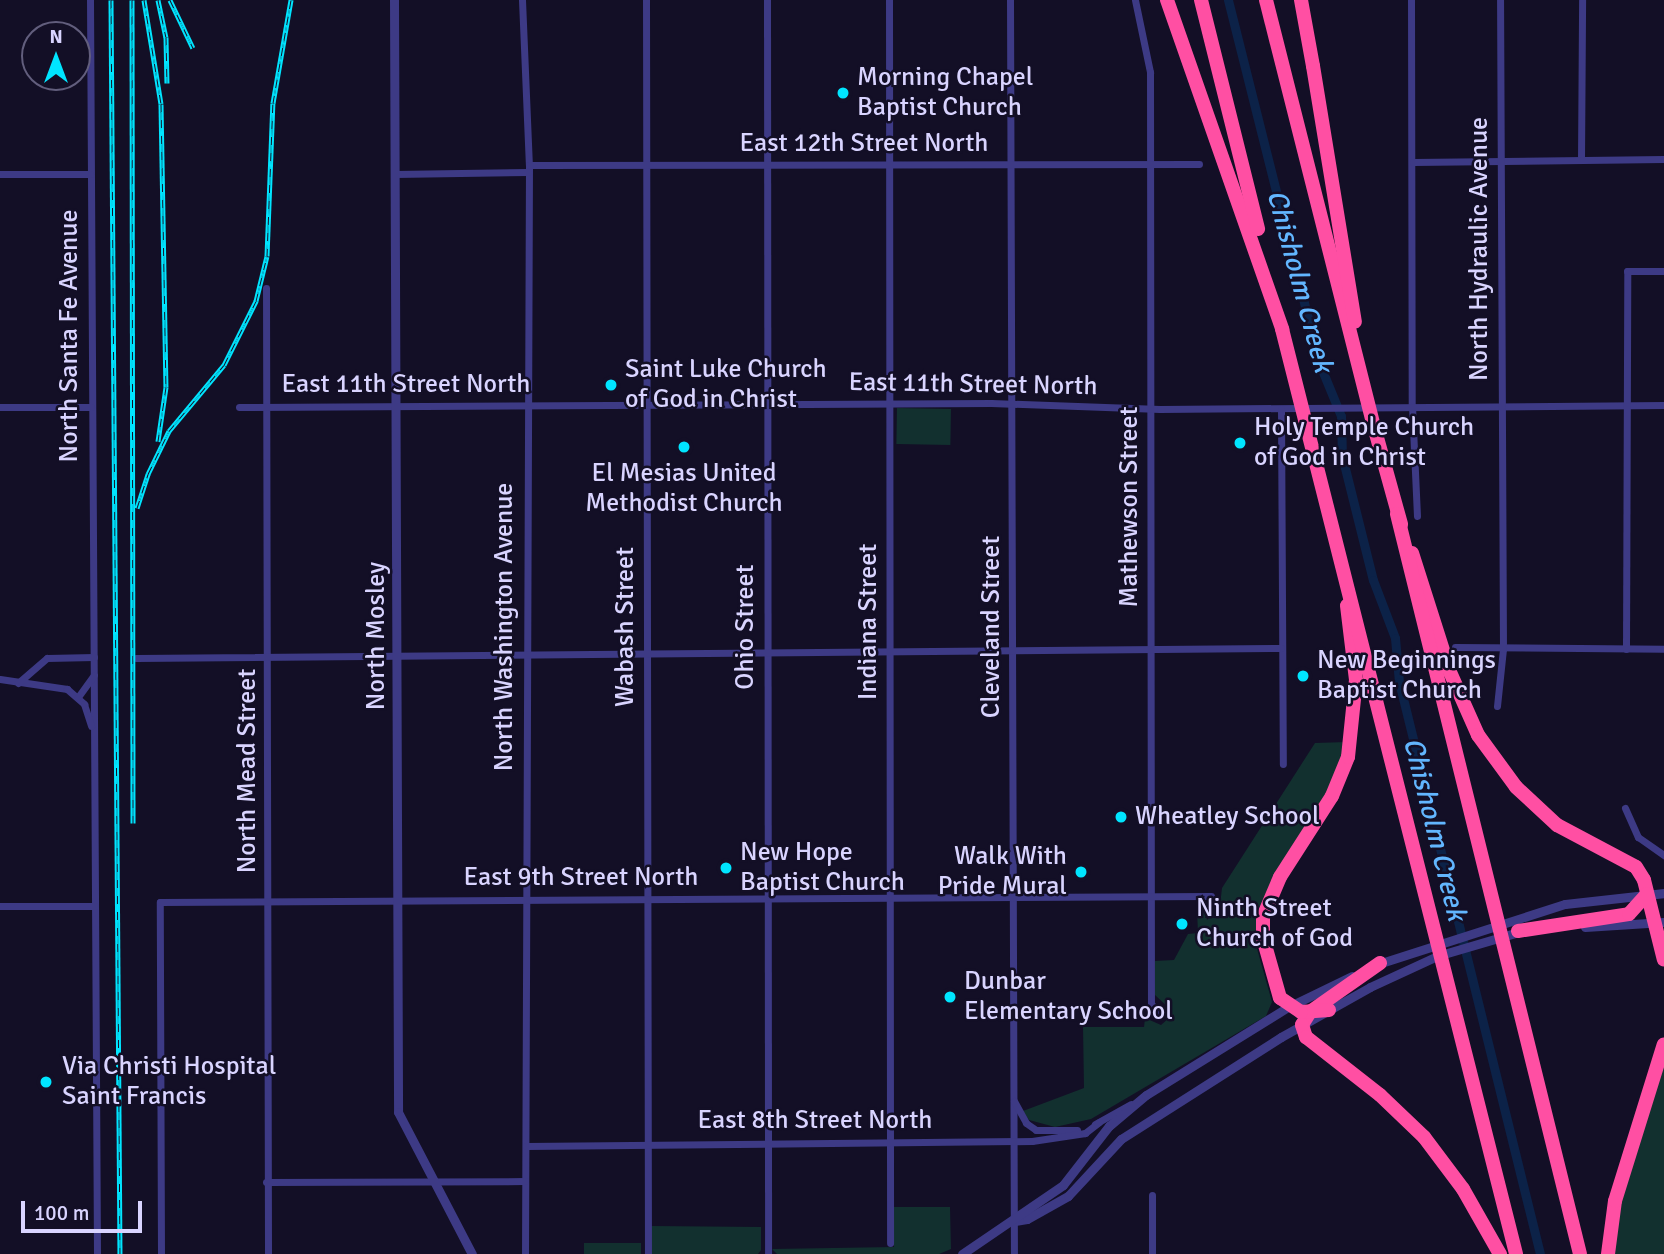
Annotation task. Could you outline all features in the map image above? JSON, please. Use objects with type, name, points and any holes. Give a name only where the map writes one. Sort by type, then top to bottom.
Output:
[{"type":"highway","points":[[1167,0],[1282,329]]},
{"type":"highway","points":[[1202,0],[1282,329],[1516,1254]]},
{"type":"highway","points":[[1266,0],[1397,514],[1580,1254]]},
{"type":"highway","points":[[1301,0],[1373,423]]},
{"type":"highway","points":[[1397,514],[1456,688],[1493,757],[1516,787],[1557,825],[1636,867],[1659,922],[1664,960]]},
{"type":"highway","points":[[1340,556],[1356,680],[1348,757],[1332,796],[1280,877],[1263,917],[1267,953],[1280,998],[1306,1019],[1312,1045],[1380,1095],[1445,1164],[1500,1254]]},
{"type":"highway","points":[[1518,931],[1629,914],[1647,894]]},
{"type":"highway","points":[[1306,1019],[1380,963]]},
{"type":"highway","points":[[1306,1019],[1329,1010]]},
{"type":"highway","points":[[1608,1254],[1615,1201],[1664,1044]]},
{"type":"street","name":"North Santa Fe Avenue","points":[[90,0],[91,407],[96,671],[93,733],[97,1254]]},
{"type":"street","name":"North Mosley","points":[[394,0],[398,1112],[432,1183],[472,1254]]},
{"type":"street","name":"North Washington Avenue","points":[[522,0],[529,169],[524,405],[528,653],[525,1254]]},
{"type":"street","name":"Wabash Street","points":[[646,0],[644,165],[648,652],[648,1254]]},
{"type":"street","name":"Ohio Street","points":[[767,0],[768,1254]]},
{"type":"street","name":"Indiana Street","points":[[889,0],[890,1243]]},
{"type":"street","name":"Cleveland Street","points":[[1010,0],[1013,1254]]},
{"type":"street","name":"Mathewson Street","points":[[1135,0],[1150,72],[1151,1004],[1160,1012]]},
{"type":"street","points":[[1411,0],[1412,406],[1417,516]]},
{"type":"street","name":"North Hydraulic Avenue","points":[[1497,706],[1503,649],[1500,0]]},
{"type":"street","points":[[1581,160],[1582,0]]},
{"type":"street","points":[[1413,162],[1664,159]]},
{"type":"street","name":"East 12th Street North","points":[[395,174],[644,165],[1199,164]]},
{"type":"street","points":[[0,174],[90,174]]},
{"type":"street","points":[[1626,649],[1627,271],[1664,271]]},
{"type":"street","name":"North Mead Street","points":[[266,288],[265,407],[270,657],[266,1182],[268,1254]]},
{"type":"street","name":"East 11th Street North","points":[[239,407],[890,403],[1013,407],[1281,409],[1366,405],[1664,405]]},
{"type":"street","points":[[0,407],[91,407]]},
{"type":"street","points":[[1281,409],[1283,764]]},
{"type":"street","points":[[135,658],[1282,648]]},
{"type":"street","points":[[1455,648],[1664,649]]},
{"type":"street","points":[[17,683],[47,658],[94,657]]},
{"type":"street","points":[[78,697],[96,671]]},
{"type":"street","points":[[0,679],[17,683],[48,683],[78,697],[93,733]]},
{"type":"street","points":[[1625,808],[1638,837],[1664,855]]},
{"type":"street","points":[[1647,894],[1664,893]]},
{"type":"street","name":"East 8th Street North","points":[[526,1146],[1013,1141],[1069,1137],[1085,1133],[1288,1007],[1380,963],[1437,942],[1565,904],[1647,894]]},
{"type":"street","name":"East 9th Street North","points":[[161,1254],[160,902],[1212,896]]},
{"type":"street","points":[[0,906],[95,906]]},
{"type":"street","points":[[1329,1010],[1442,954],[1497,935],[1518,931],[1659,922]]},
{"type":"street","points":[[1014,1222],[1027,1219],[1068,1196],[1128,1134],[1306,1019]]},
{"type":"street","points":[[962,1254],[1014,1222],[1063,1185],[1109,1126],[1146,1095]]},
{"type":"street","name":"East 8th Street North","points":[[1013,1099],[1026,1123],[1046,1133],[1099,1122]]},
{"type":"street","points":[[266,1182],[525,1181]]},
{"type":"street","points":[[1152,1195],[1152,1254]]},
{"type":"green space","points":[[897,408],[951,409],[950,445],[896,444]]},
{"type":"green space","points":[[1347,742],[1339,775],[1258,909],[1256,945],[1272,1002],[1266,1016],[1091,1119],[1055,1127],[1029,1120],[1023,1111],[1084,1088],[1083,1027],[1144,1027],[1145,1018],[1161,1025],[1169,1018],[1171,1010],[1155,995],[1155,961],[1174,960],[1188,934],[1198,933],[1197,910],[1220,905],[1222,888],[1315,743]]},
{"type":"green space","points":[[1664,1062],[1664,1254],[1613,1254],[1623,1188]]},
{"type":"green space","points":[[894,1207],[950,1207],[951,1249],[939,1254],[777,1254],[772,1249],[894,1247]]},
{"type":"green space","points":[[651,1226],[761,1227],[761,1250],[758,1254],[651,1254]]},
{"type":"green space","points":[[584,1243],[641,1243],[641,1254],[584,1254]]},
{"type":"waterway","name":"Chisholm Creek","points":[[1228,0],[1320,365],[1341,416],[1342,456],[1373,580],[1395,638],[1399,682],[1540,1254]]},
{"type":"railway","points":[[111,0],[120,1254]]},
{"type":"railway","points":[[132,0],[133,823]]},
{"type":"railway","points":[[144,0],[161,104],[166,387],[158,441]]},
{"type":"railway","points":[[158,0],[166,37],[167,83]]},
{"type":"railway","points":[[170,0],[193,48]]},
{"type":"railway","points":[[137,508],[148,474],[169,431],[224,365],[256,301],[267,256],[273,103],[291,0]]},
{"type":"place","name":"Morning Chapel Baptist Church","points":[[843,93]]},
{"type":"place","name":"Saint Luke Church of God in Christ","points":[[611,385]]},
{"type":"place","name":"Holy Temple Church of God in Christ","points":[[1240,443]]},
{"type":"place","name":"El Mesias United Methodist Church","points":[[684,447]]},
{"type":"place","name":"New Beginnings Baptist Church","points":[[1303,676]]},
{"type":"place","name":"Wheatley School","points":[[1121,817]]},
{"type":"place","name":"New Hope Baptist Church","points":[[726,868]]},
{"type":"place","name":"Walk With Pride Mural","points":[[1081,872]]},
{"type":"place","name":"Ninth Street Church of God","points":[[1182,924]]},
{"type":"place","name":"Dunbar Elementary School","points":[[950,997]]},
{"type":"place","name":"Via Christi Hospital Saint Francis","points":[[46,1082]]}]
